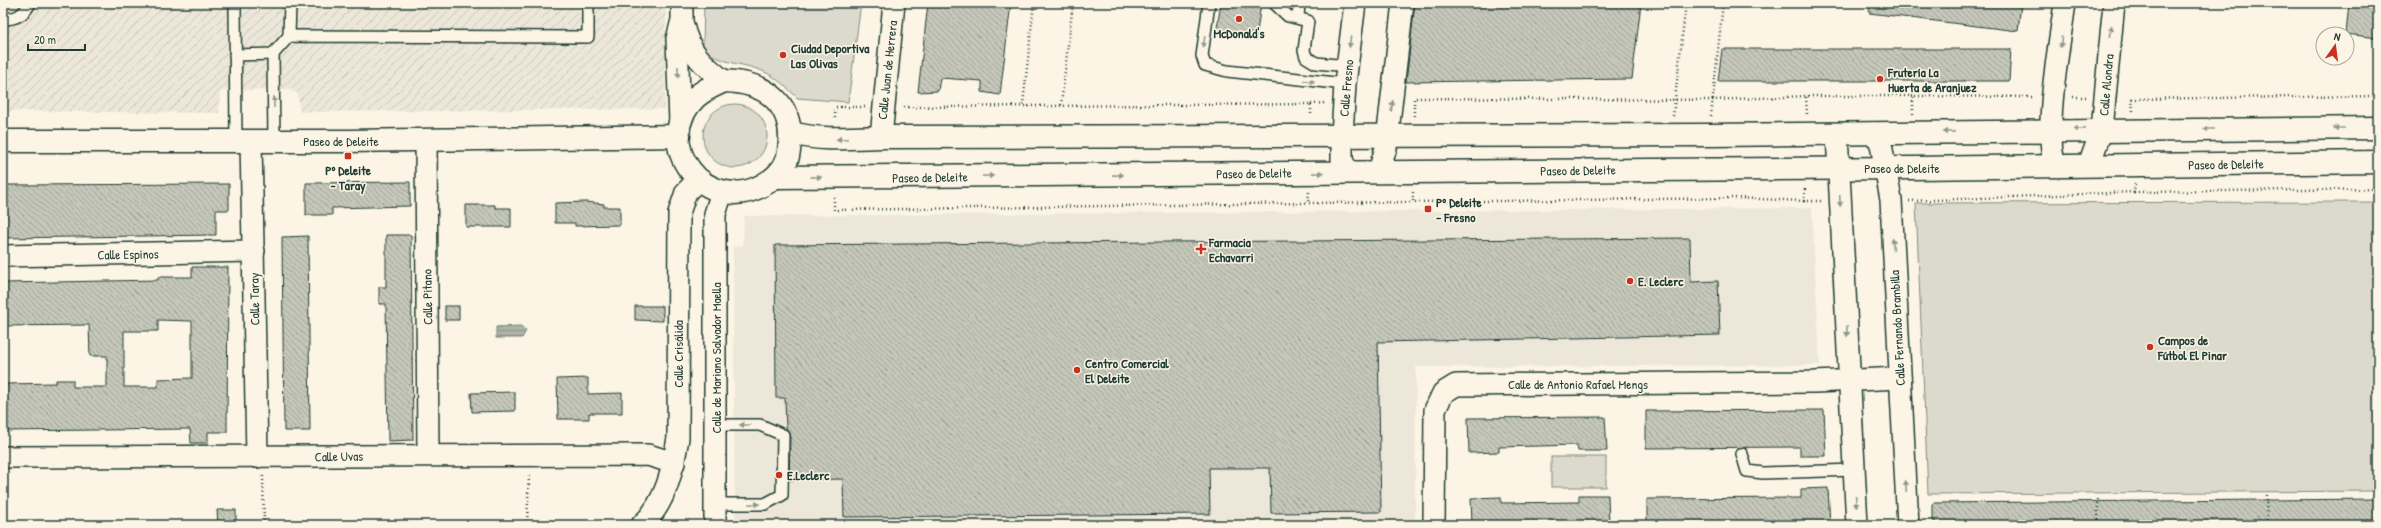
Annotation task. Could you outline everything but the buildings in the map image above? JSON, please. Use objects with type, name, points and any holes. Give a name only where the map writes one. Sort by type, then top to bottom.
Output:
[{"type":"main road","points":[[724,81],[743,82],[761,87],[776,99],[787,115],[791,134],[789,153],[777,177],[754,190],[738,193],[722,192],[698,180],[688,168],[681,154],[680,129],[686,110],[694,98],[707,88],[724,81]]},
{"type":"main road","points":[[791,134],[835,139],[881,137],[1386,137],[1837,134],[2102,129],[2378,128]]},
{"type":"main road","name":"Paseo de Deleite","points":[[3,141],[426,140],[680,129]]},
{"type":"main road","name":"Paseo de Deleite","points":[[777,177],[836,178],[1379,171],[1415,172],[1885,168],[2378,162]]},
{"type":"street","name":"Calle Juan de Herrera","points":[[881,137],[894,3]]},
{"type":"street","name":"Calle Fresno","points":[[1348,172],[1342,160],[1342,136],[1346,75],[1355,3]]},
{"type":"street","points":[[1379,171],[1384,160],[1386,137],[1392,104],[1403,3]]},
{"type":"street","points":[[2055,165],[2051,154],[2054,97],[2065,3]]},
{"type":"street","name":"Calle Alondra","points":[[2089,165],[2102,129],[2114,3]]},
{"type":"street","points":[[682,12],[692,52],[704,66],[724,81]]},
{"type":"street","points":[[680,129],[677,39],[682,12]]},
{"type":"street","name":"Calle Fernando Brambilla","points":[[1875,133],[1881,144],[1891,200],[1908,525]]},
{"type":"street","points":[[1837,134],[1857,525]]},
{"type":"street","name":"Calle Pitano","points":[[426,140],[428,455]]},
{"type":"street","name":"Calle Taray","points":[[243,141],[254,251],[260,457]]},
{"type":"street","name":"Calle Crisálida","points":[[642,525],[652,516],[666,489],[674,463],[678,438],[679,213],[686,192],[698,180]]},
{"type":"street","name":"Calle de Mariano Salvador Maella","points":[[715,525],[716,425],[714,214],[722,192]]},
{"type":"street","name":"Calle Espinos","points":[[3,256],[254,251]]},
{"type":"street","name":"Calle de Antonio Rafael Mengs","points":[[1434,525],[1435,410],[1443,393],[1456,385],[1900,378]]},
{"type":"street","name":"Calle Uvas","points":[[3,457],[648,454],[674,463]]},
{"type":"lane","points":[[3,19],[14,19],[26,11],[30,3]]},
{"type":"lane","points":[[235,3],[235,55],[243,141]]},
{"type":"lane","points":[[274,141],[273,54],[289,36],[290,3]]},
{"type":"lane","points":[[289,36],[588,38],[588,3]]},
{"type":"lane","points":[[1209,3],[1202,56],[1205,65],[1211,68],[1234,72],[1346,75]]},
{"type":"lane","points":[[1274,3],[1288,16],[1308,21],[1304,50],[1306,57],[1316,63],[1346,75]]},
{"type":"lane","points":[[1298,18],[1299,3]]},
{"type":"lane","points":[[235,55],[273,54]]},
{"type":"lane","points":[[715,504],[765,504],[782,495],[783,436],[760,425],[716,425]]},
{"type":"lane","points":[[1742,454],[1747,471],[1763,473],[1854,470]]},
{"type":"path","points":[[1023,105],[1034,3]]},
{"type":"path","points":[[1061,105],[1073,3]]},
{"type":"path","points":[[1671,134],[1686,3]]},
{"type":"path","points":[[1708,135],[1723,3]]},
{"type":"path","points":[[1414,136],[1414,98],[1712,100],[1806,96],[2104,97],[2132,99],[2378,96]]},
{"type":"path","points":[[1806,96],[1808,134]]},
{"type":"path","points":[[1913,96],[1913,132]]},
{"type":"path","points":[[2132,99],[2134,129]]},
{"type":"path","points":[[835,139],[835,107],[1023,105],[1311,104],[1311,136]]},
{"type":"path","points":[[2135,164],[2134,192],[2137,192]]},
{"type":"path","points":[[1804,201],[1808,168]]},
{"type":"path","points":[[1413,202],[1415,172]]},
{"type":"path","points":[[1308,203],[1311,173]]},
{"type":"path","points":[[836,178],[834,210],[1736,198],[1840,202]]},
{"type":"path","points":[[1910,201],[2137,192],[2378,189]]},
{"type":"path","points":[[527,525],[530,454]]},
{"type":"path","points":[[260,457],[264,525]]},
{"type":"path","points":[[2266,495],[2267,525]]},
{"type":"path","points":[[2098,500],[2098,525]]},
{"type":"shaded area","points":[[3,3],[666,3],[665,109],[300,112],[298,94],[287,89],[220,91],[219,113],[3,111]]},
{"type":"shaded area","name":"Ciudad Deportiva Las Olivas","points":[[704,3],[861,3],[848,102],[797,98],[774,77],[763,71],[728,62],[709,52],[703,46]]},
{"type":"shaded area","points":[[729,104],[741,104],[758,113],[765,124],[767,136],[765,148],[758,159],[741,168],[729,168],[717,163],[708,154],[703,142],[703,130],[708,118],[717,109]]},
{"type":"shaded area","name":"Campos de Fútbol El Pinar","points":[[2378,202],[2378,491],[1928,494],[1916,203]]},
{"type":"shaded area","name":"Centro Comercial El Deleite","points":[[1812,208],[1820,365],[1416,367],[1415,525],[735,525],[733,247],[743,246],[744,216]]},
{"type":"shaded area","points":[[521,326],[526,331],[522,338],[496,338],[496,327]]},
{"type":"shaded area","points":[[1551,457],[1606,457],[1606,487],[1551,487]]},
{"type":"place","name":"McDonald's","points":[[1239,19]]},
{"type":"place","name":"Ciudad Deportiva Las Olivas","points":[[783,55]]},
{"type":"place","name":"Frutería La Huerta de Aranjuez","points":[[1880,79]]},
{"type":"place","name":"Pº Deleite - Taray","points":[[348,156]]},
{"type":"place","name":"Pº Deleite - Fresno","points":[[1428,209]]},
{"type":"place","name":"Farmacia Echavarri","points":[[1201,249]]},
{"type":"place","name":"E. Leclerc","points":[[1630,281]]},
{"type":"place","name":"Campos de Fútbol El Pinar","points":[[2150,347]]},
{"type":"place","name":"Centro Comercial El Deleite","points":[[1077,370]]},
{"type":"place","name":"E.Leclerc","points":[[779,475]]}]
